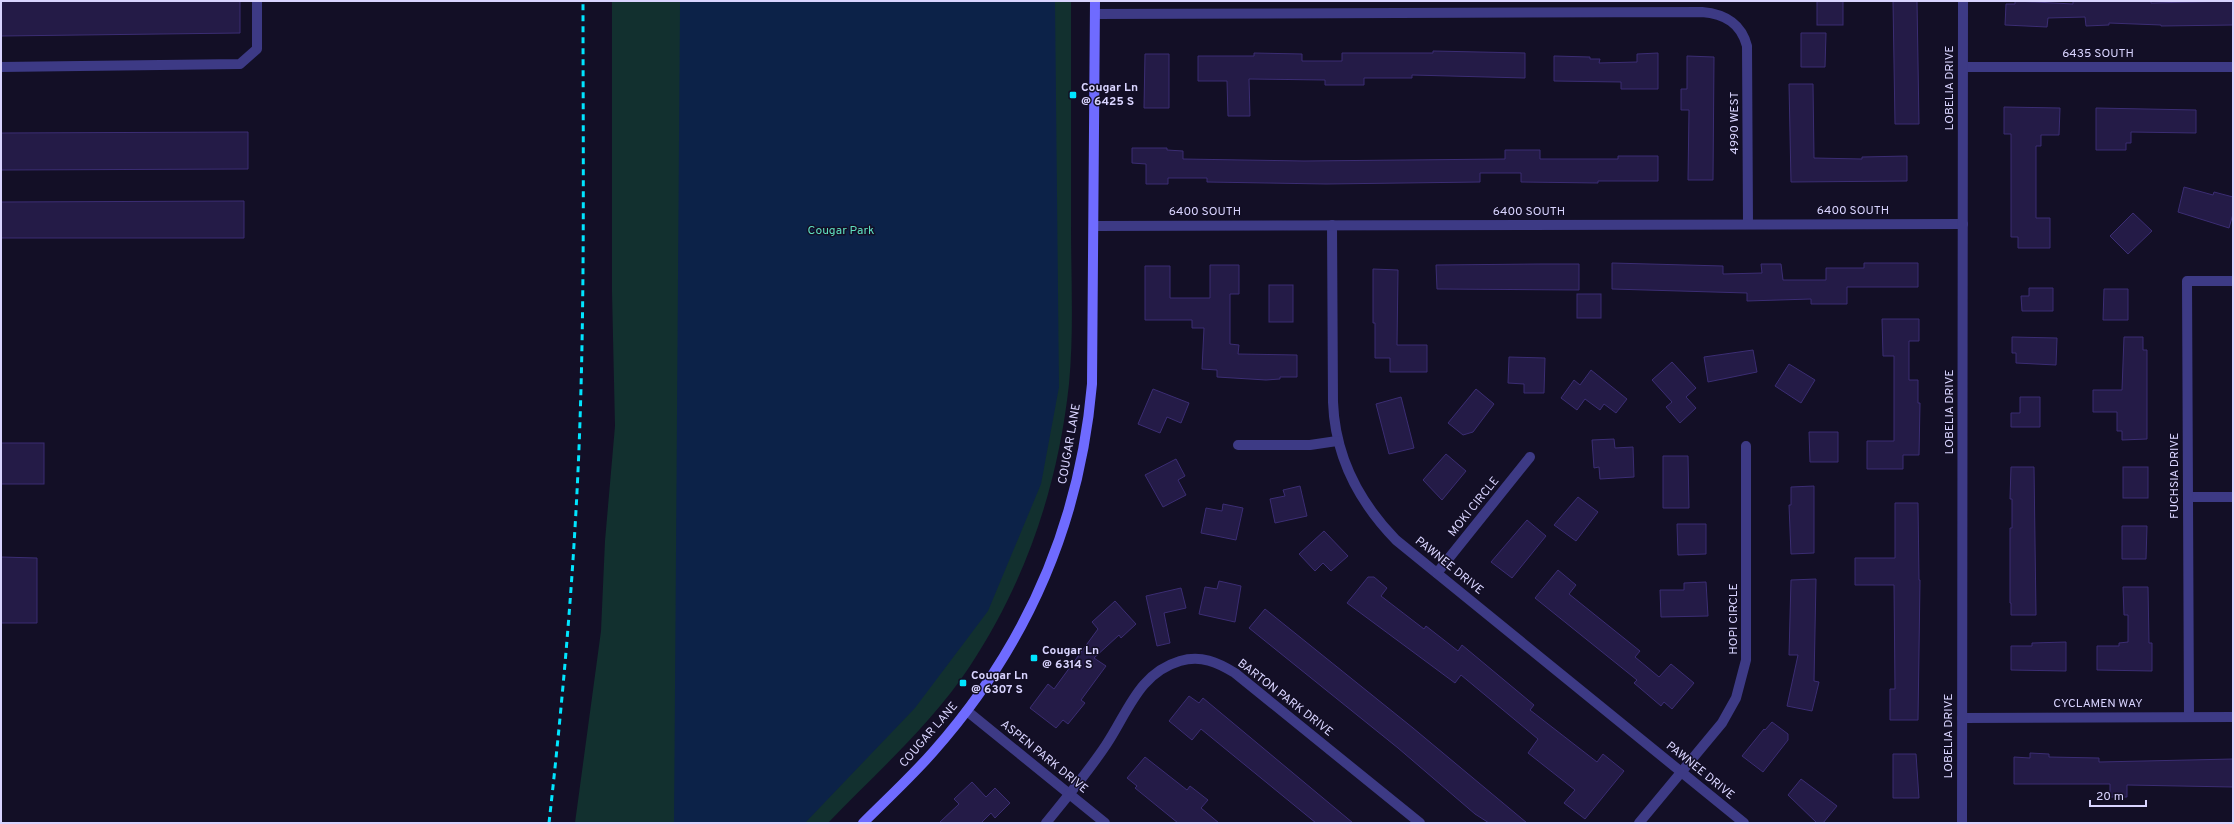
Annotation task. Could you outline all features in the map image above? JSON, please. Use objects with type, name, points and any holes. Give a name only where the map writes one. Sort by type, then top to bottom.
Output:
[{"type":"main road","name":"COUGAR LANE","points":[[863,823],[920,766],[967,711],[1000,663],[1031,608],[1058,548],[1078,481],[1086,441],[1092,384],[1095,226],[1095,1]]},
{"type":"street","points":[[1,67],[240,64],[257,49],[257,1]]},
{"type":"street","name":"LOBELIA DRIVE","points":[[1962,823],[1963,1]]},
{"type":"street","name":"4990 WEST","points":[[1095,14],[1702,12],[1720,15],[1736,24],[1745,38],[1748,55],[1748,224]]},
{"type":"street","name":"6435 SOUTH","points":[[1963,67],[2233,67]]},
{"type":"street","name":"6400 SOUTH","points":[[1095,226],[1963,224]]},
{"type":"street","name":"PAWNEE DRIVE","points":[[1332,225],[1333,402],[1337,441],[1350,477],[1370,511],[1396,540],[1744,823]]},
{"type":"street","name":"FUCHSIA DRIVE","points":[[2189,717],[2187,281],[2233,281]]},
{"type":"street","points":[[1238,445],[1310,446],[1337,441]]},
{"type":"street","name":"HOPI CIRCLE","points":[[1638,823],[1730,711],[1744,673],[1747,647],[1746,446]]},
{"type":"street","name":"MOKI CIRCLE","points":[[1437,573],[1530,457]]},
{"type":"street","points":[[2188,497],[2233,497]]},
{"type":"street","name":"BARTON PARK DRIVE","points":[[1046,823],[1091,767],[1152,674],[1162,667],[1189,659],[1204,659],[1220,663],[1260,692],[1420,823]]},
{"type":"street","name":"ASPEN PARK DRIVE","points":[[967,711],[1105,823]]},
{"type":"street","name":"CYCLAMEN WAY","points":[[1962,718],[2233,717]]},
{"type":"green space","name":"Cougar Park","points":[[612,1],[1071,1],[1071,364],[1064,422],[1048,496],[1023,566],[1008,600],[990,634],[970,666],[938,709],[920,729],[828,823],[575,823],[601,631],[605,541],[615,426],[612,292]]},
{"type":"water","name":"Cougar Park","points":[[680,1],[1055,1],[1059,387],[1041,484],[988,611],[915,708],[805,823],[674,823]]},
{"type":"building","points":[[1,1],[240,1],[240,33],[1,36]]},
{"type":"building","points":[[1817,1],[1843,1],[1843,25],[1817,25]]},
{"type":"building","points":[[1893,1],[1917,1],[1919,124],[1895,124]]},
{"type":"building","points":[[2015,1],[2073,4],[2073,1],[2151,1],[2151,3],[2233,1],[2233,25],[2161,26],[2109,23],[2109,25],[2086,26],[2085,17],[2048,18],[2047,27],[2005,25],[2006,4],[2015,4]]},
{"type":"building","points":[[1801,33],[1826,33],[1825,67],[1801,67]]},
{"type":"building","points":[[1433,51],[1525,53],[1525,78],[1412,75],[1412,78],[1364,78],[1364,85],[1325,85],[1325,80],[1249,79],[1250,116],[1228,116],[1227,81],[1198,81],[1198,56],[1254,56],[1254,53],[1302,54],[1302,61],[1342,61],[1342,53],[1433,53]]},
{"type":"building","points":[[1658,53],[1658,89],[1621,89],[1621,82],[1554,81],[1554,56],[1590,57],[1590,59],[1600,59],[1599,63],[1637,62],[1637,54]]},
{"type":"building","points":[[1145,54],[1169,54],[1169,108],[1144,108]]},
{"type":"building","points":[[1687,56],[1714,57],[1713,180],[1688,180],[1689,110],[1681,110],[1681,89],[1687,89]]},
{"type":"building","points":[[1789,84],[1813,84],[1814,158],[1862,159],[1862,157],[1907,156],[1907,181],[1791,182]]},
{"type":"building","points":[[2004,107],[2060,108],[2059,135],[2041,135],[2041,146],[2036,146],[2036,218],[2050,218],[2050,248],[2018,248],[2018,237],[2011,237],[2011,134],[2004,134]]},
{"type":"building","points":[[2096,108],[2196,110],[2196,133],[2131,132],[2131,143],[2126,143],[2126,150],[2096,150]]},
{"type":"building","points":[[248,132],[248,169],[1,170],[1,133]]},
{"type":"building","points":[[1132,148],[1167,148],[1167,150],[1183,151],[1183,159],[1304,161],[1505,159],[1505,150],[1540,150],[1540,159],[1618,159],[1618,156],[1658,156],[1658,181],[1598,181],[1598,183],[1521,182],[1521,173],[1480,173],[1480,182],[1326,184],[1207,182],[1207,178],[1168,178],[1168,184],[1146,184],[1146,164],[1132,163]]},
{"type":"building","points":[[2184,187],[2213,195],[2214,192],[2233,197],[2233,214],[2229,228],[2178,212]]},
{"type":"building","points":[[244,201],[244,238],[1,238],[1,202]]},
{"type":"building","points":[[2133,213],[2152,231],[2128,254],[2110,236]]},
{"type":"building","points":[[1612,263],[1723,266],[1723,274],[1762,273],[1761,264],[1781,264],[1783,280],[1826,280],[1826,268],[1864,268],[1864,263],[1918,263],[1918,287],[1847,287],[1847,304],[1811,304],[1811,299],[1747,301],[1747,293],[1612,289]]},
{"type":"building","points":[[1579,264],[1579,290],[1437,289],[1436,265]]},
{"type":"building","points":[[1210,265],[1239,265],[1239,294],[1230,294],[1230,344],[1239,345],[1238,354],[1297,355],[1297,377],[1280,377],[1280,379],[1266,380],[1217,377],[1217,370],[1202,369],[1204,328],[1192,328],[1192,320],[1145,320],[1145,266],[1170,266],[1170,298],[1210,298]]},
{"type":"building","points":[[1373,269],[1398,270],[1397,345],[1427,345],[1427,372],[1390,372],[1390,358],[1375,358],[1375,323],[1373,323]]},
{"type":"building","points":[[1269,285],[1293,285],[1293,322],[1269,322]]},
{"type":"building","points":[[2029,288],[2053,288],[2053,311],[2022,311],[2021,296],[2029,296]]},
{"type":"building","points":[[2104,289],[2128,289],[2128,320],[2103,320]]},
{"type":"building","points":[[1577,294],[1601,294],[1601,318],[1577,318]]},
{"type":"building","points":[[1882,319],[1919,319],[1919,341],[1909,341],[1909,380],[1918,380],[1918,403],[1920,403],[1919,455],[1903,455],[1903,469],[1867,469],[1867,441],[1894,441],[1894,356],[1883,356]]},
{"type":"building","points":[[2012,337],[2057,338],[2056,365],[2016,363],[2016,353],[2012,353]]},
{"type":"building","points":[[2124,337],[2143,337],[2143,350],[2147,350],[2147,439],[2122,440],[2122,431],[2117,431],[2117,412],[2093,412],[2093,390],[2122,390]]},
{"type":"building","points":[[1753,350],[1757,372],[1708,382],[1704,357]]},
{"type":"building","points":[[1509,357],[1545,358],[1544,393],[1524,393],[1524,384],[1508,383]]},
{"type":"building","points":[[1672,362],[1696,388],[1686,397],[1696,408],[1680,423],[1666,407],[1672,402],[1652,380]]},
{"type":"building","points":[[1789,364],[1815,380],[1801,403],[1775,386]]},
{"type":"building","points":[[1591,370],[1627,399],[1616,413],[1604,404],[1600,410],[1585,399],[1577,410],[1561,398],[1574,380],[1580,385]]},
{"type":"building","points":[[1153,389],[1189,403],[1181,423],[1167,417],[1160,433],[1138,424]]},
{"type":"building","points":[[1476,389],[1494,404],[1473,432],[1463,435],[1448,423]]},
{"type":"building","points":[[1401,397],[1414,448],[1389,454],[1376,404]]},
{"type":"building","points":[[2020,397],[2040,397],[2040,427],[2011,427],[2011,413],[2020,413]]},
{"type":"building","points":[[1809,432],[1838,432],[1838,462],[1810,462]]},
{"type":"building","points":[[1614,439],[1615,448],[1633,447],[1634,477],[1600,479],[1599,467],[1594,468],[1592,440]]},
{"type":"building","points":[[1,443],[44,443],[44,484],[1,484]]},
{"type":"building","points":[[1446,454],[1466,471],[1442,500],[1423,480]]},
{"type":"building","points":[[1663,456],[1688,456],[1689,508],[1663,508]]},
{"type":"building","points":[[1176,459],[1185,476],[1178,480],[1186,495],[1163,507],[1145,475]]},
{"type":"building","points":[[2011,467],[2034,467],[2036,615],[2011,615]]},
{"type":"building","points":[[2123,467],[2148,467],[2148,498],[2123,498]]},
{"type":"building","points":[[1300,486],[1307,516],[1275,523],[1270,499],[1285,496],[1283,490]]},
{"type":"building","points":[[1814,486],[1814,553],[1791,554],[1789,505],[1791,505],[1791,487]]},
{"type":"building","points":[[1578,497],[1598,512],[1576,541],[1554,525]]},
{"type":"building","points":[[1895,503],[1918,503],[1920,580],[1918,720],[1890,720],[1890,689],[1895,689],[1894,585],[1855,585],[1855,558],[1895,558]]},
{"type":"building","points":[[1223,504],[1243,508],[1236,540],[1201,533],[1206,508],[1222,511]]},
{"type":"building","points":[[1527,520],[1546,536],[1512,578],[1491,562]]},
{"type":"building","points":[[1677,524],[1706,524],[1706,554],[1678,555]]},
{"type":"building","points":[[2122,526],[2147,526],[2146,559],[2122,559]]},
{"type":"building","points":[[1324,531],[1348,556],[1331,571],[1323,563],[1315,571],[1299,554]]},
{"type":"building","points":[[1,557],[37,558],[37,623],[1,623]]},
{"type":"building","points":[[1558,570],[1576,585],[1569,594],[1640,651],[1635,657],[1659,677],[1671,664],[1694,683],[1672,709],[1664,702],[1661,706],[1634,683],[1637,680],[1535,598]]},
{"type":"building","points":[[1368,577],[1374,577],[1387,588],[1381,596],[1424,629],[1426,626],[1458,651],[1462,645],[1534,705],[1530,710],[1597,762],[1603,754],[1624,771],[1585,819],[1564,803],[1575,790],[1528,753],[1538,739],[1461,675],[1455,683],[1347,603]]},
{"type":"building","points":[[1816,579],[1814,681],[1819,682],[1812,711],[1787,706],[1798,655],[1789,655],[1791,580]]},
{"type":"building","points":[[1219,581],[1241,586],[1235,622],[1199,614],[1205,587],[1217,589]]},
{"type":"building","points":[[1706,582],[1708,616],[1661,617],[1660,590],[1684,590],[1684,583]]},
{"type":"building","points":[[2123,587],[2148,587],[2149,643],[2152,643],[2152,671],[2097,670],[2097,646],[2119,646],[2119,643],[2128,642],[2128,615],[2124,615]]},
{"type":"building","points":[[1181,588],[1186,608],[1164,613],[1170,643],[1157,646],[1146,596]]},
{"type":"building","points":[[1115,601],[1136,624],[1121,638],[1119,635],[1094,658],[1106,666],[1081,700],[1085,703],[1068,724],[1063,720],[1056,728],[1030,708],[1048,684],[1054,689],[1098,629],[1092,622]]},
{"type":"building","points":[[1265,609],[1413,728],[1527,823],[1489,823],[1475,814],[1398,748],[1249,628]]},
{"type":"building","points":[[2066,642],[2066,671],[2011,670],[2011,646],[2032,646],[2032,643]]},
{"type":"building","points":[[1189,696],[1199,703],[1203,698],[1353,823],[1316,823],[1201,729],[1192,740],[1169,721]]},
{"type":"building","points":[[1772,722],[1788,734],[1788,740],[1763,772],[1742,756],[1764,729],[1765,730]]},
{"type":"building","points":[[2030,753],[2049,754],[2049,757],[2099,758],[2099,762],[2233,759],[2233,787],[2127,785],[2127,797],[2110,797],[2110,784],[2014,784],[2014,757],[2030,758]]},
{"type":"building","points":[[1893,754],[1916,754],[1919,798],[1893,798]]},
{"type":"building","points":[[1145,757],[1187,790],[1190,786],[1208,800],[1201,808],[1219,823],[1178,823],[1135,788],[1137,786],[1127,778]]},
{"type":"building","points":[[1801,779],[1837,806],[1823,823],[1817,823],[1788,795]]},
{"type":"building","points":[[972,782],[986,797],[995,788],[1010,803],[995,818],[991,813],[981,823],[939,823],[959,804],[954,799]]},
{"type":"railway","points":[[549,823],[567,636],[579,448],[583,280],[583,1]]},
{"type":"place","name":"Cougar Ln @ 6425 S","points":[[1073,95]]},
{"type":"place","name":"Cougar Ln @ 6314 S","points":[[1034,658]]},
{"type":"place","name":"Cougar Ln @ 6307 S","points":[[963,683]]}]
